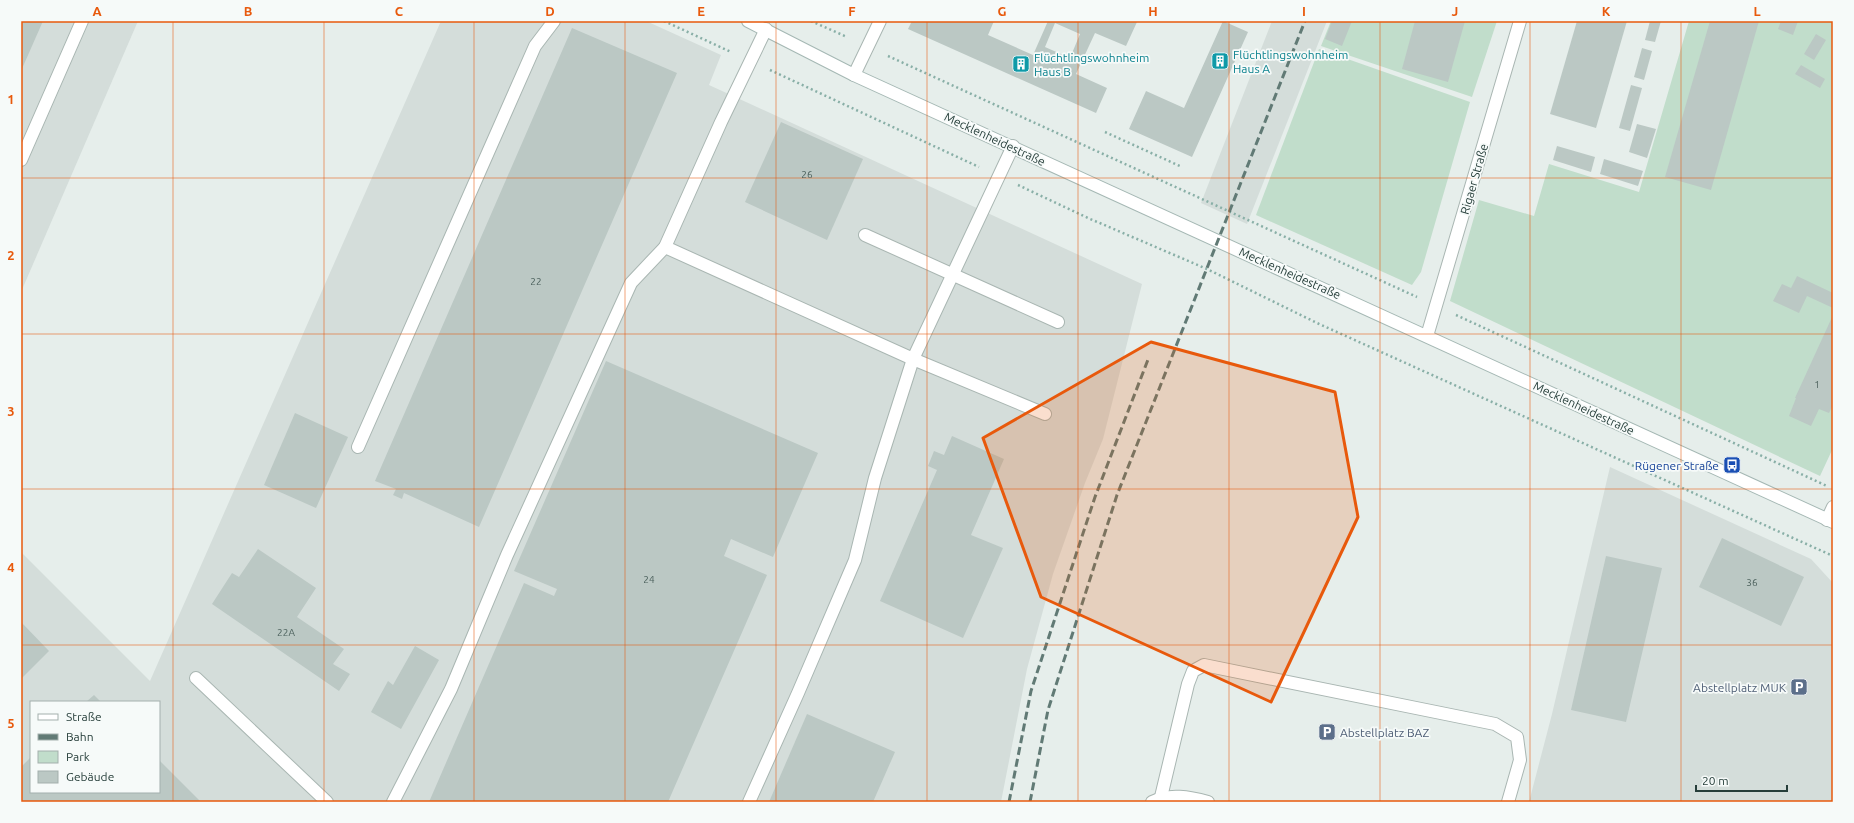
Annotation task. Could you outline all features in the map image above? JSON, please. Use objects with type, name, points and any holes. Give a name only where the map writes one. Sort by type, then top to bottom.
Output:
[{"type":"main road","points":[[21,160],[82,21]]},
{"type":"main road","points":[[358,447],[535,46],[554,21]]},
{"type":"main road","name":"Mecklenheidestraße","points":[[748,21],[854,74],[1830,521]]},
{"type":"main road","points":[[854,74],[880,21]]},
{"type":"main road","name":"Rigaer Straße","points":[[1427,336],[1520,21]]},
{"type":"main road","points":[[393,802],[451,689],[508,555],[631,283],[665,247],[750,60],[766,29]]},
{"type":"main road","points":[[749,802],[855,560],[875,478],[913,359],[1013,146]]},
{"type":"main road","points":[[865,235],[1058,322]]},
{"type":"main road","points":[[665,247],[913,359],[1046,414]]},
{"type":"main road","points":[[1830,521],[1833,507]]},
{"type":"main road","points":[[1208,802],[1188,797],[1156,800],[1188,684],[1193,671],[1204,665],[1495,724],[1517,737],[1520,760],[1508,802]]},
{"type":"main road","points":[[196,678],[327,802]]},
{"type":"path","points":[[664,21],[1088,218],[1207,269],[1317,322],[1833,556]]},
{"type":"path","points":[[811,21],[1437,306],[1833,489]]},
{"type":"path","points":[[1105,132],[1182,167]]},
{"type":"highlighted area","points":[[1151,342],[1335,392],[1358,517],[1271,702],[1041,597],[983,438]]},
{"type":"shaded area","points":[[21,21],[138,21],[21,292]]},
{"type":"shaded area","points":[[441,21],[646,21],[721,55],[709,85],[1142,284],[1103,439],[1085,483],[1053,574],[1027,669],[1001,802],[21,802],[21,552],[150,681]]},
{"type":"shaded area","points":[[1272,21],[1327,21],[1247,224],[1201,203]]},
{"type":"shaded area","points":[[1610,467],[1811,559],[1833,583],[1833,802],[1529,802],[1552,714]]},
{"type":"green space","points":[[1331,21],[1497,21],[1472,97],[1321,46]]},
{"type":"green space","points":[[1689,21],[1833,21],[1833,448],[1820,476],[1450,301],[1479,200],[1534,216],[1549,164],[1639,192]]},
{"type":"green space","points":[[1319,49],[1470,102],[1421,272],[1412,285],[1256,215]]},
{"type":"building","points":[[21,21],[43,21],[21,71]]},
{"type":"building","name":"Flüchtlingswohnheim Haus B","points":[[912,21],[994,21],[988,35],[1033,55],[1048,21],[1137,22],[1126,46],[1095,33],[1076,74],[1107,88],[1096,113],[908,29]],"holes":[[[1055,23],[1080,34],[1070,58],[1045,47]]]},
{"type":"building","name":"Flüchtlingswohnheim Haus A","points":[[1223,21],[1248,32],[1192,157],[1129,129],[1146,91],[1184,108]]},
{"type":"building","points":[[1332,21],[1352,21],[1342,46],[1325,39]]},
{"type":"building","points":[[1415,21],[1465,21],[1448,82],[1402,69]]},
{"type":"building","points":[[1577,21],[1627,21],[1596,128],[1550,114]]},
{"type":"building","points":[[1650,21],[1661,21],[1655,42],[1645,40]]},
{"type":"building","points":[[1710,21],[1759,21],[1711,190],[1665,177]]},
{"type":"building","points":[[1781,21],[1798,21],[1793,35],[1778,29]]},
{"type":"building","points":[[572,28],[677,73],[479,527],[404,493],[402,499],[393,495],[396,489],[375,481]]},
{"type":"building","points":[[1816,34],[1826,40],[1814,60],[1804,54]]},
{"type":"building","points":[[1642,48],[1652,51],[1644,80],[1634,77]]},
{"type":"building","points":[[1801,65],[1825,79],[1820,88],[1795,74]]},
{"type":"building","points":[[1631,85],[1642,88],[1630,131],[1619,128]]},
{"type":"building","points":[[781,122],[863,159],[827,240],[745,202]]},
{"type":"building","points":[[1637,124],[1656,129],[1647,158],[1629,152]]},
{"type":"building","points":[[1557,146],[1595,157],[1591,172],[1553,160]]},
{"type":"building","points":[[1604,159],[1643,171],[1638,186],[1600,174]]},
{"type":"building","points":[[1797,276],[1833,293],[1833,308],[1807,296],[1799,313],[1773,301],[1782,284],[1791,288]]},
{"type":"building","points":[[1833,315],[1833,405],[1829,413],[1819,409],[1811,426],[1789,416],[1795,398]]},
{"type":"building","points":[[606,361],[818,453],[773,557],[731,539],[724,556],[767,575],[668,802],[429,802],[524,583],[554,596],[557,589],[514,571]]},
{"type":"building","points":[[295,413],[348,437],[316,508],[264,485]]},
{"type":"building","points":[[952,436],[1004,459],[971,535],[1003,548],[963,638],[880,601],[937,470],[928,466],[934,451],[944,455]]},
{"type":"building","points":[[1722,538],[1804,577],[1781,626],[1699,587]]},
{"type":"building","points":[[258,549],[316,588],[297,617],[344,649],[333,664],[350,674],[339,691],[212,604],[232,573],[239,577]]},
{"type":"building","points":[[1606,556],[1662,568],[1626,722],[1571,710]]},
{"type":"building","points":[[21,622],[49,651],[21,679]]},
{"type":"building","points":[[415,646],[439,660],[401,729],[371,712],[388,681],[393,685]]},
{"type":"building","points":[[94,695],[100,701],[87,701]]},
{"type":"building","points":[[807,714],[895,752],[873,802],[769,802]]},
{"type":"building","points":[[30,758],[30,793],[160,793],[160,761],[201,802],[21,802],[21,767]]},
{"type":"railway","points":[[1030,802],[1048,710],[1117,495],[1305,21]]},
{"type":"railway","points":[[1009,802],[1031,691],[1095,497],[1149,357]]},
{"type":"place","name":"Flüchtlingswohnheim Haus A","points":[[1220,61]]},
{"type":"place","name":"Flüchtlingswohnheim Haus B","points":[[1021,64]]},
{"type":"place","name":"Rügener Straße","points":[[1732,465]]},
{"type":"place","name":"Abstellplatz MUK","points":[[1799,687]]},
{"type":"place","name":"Abstellplatz BAZ","points":[[1327,732]]}]
